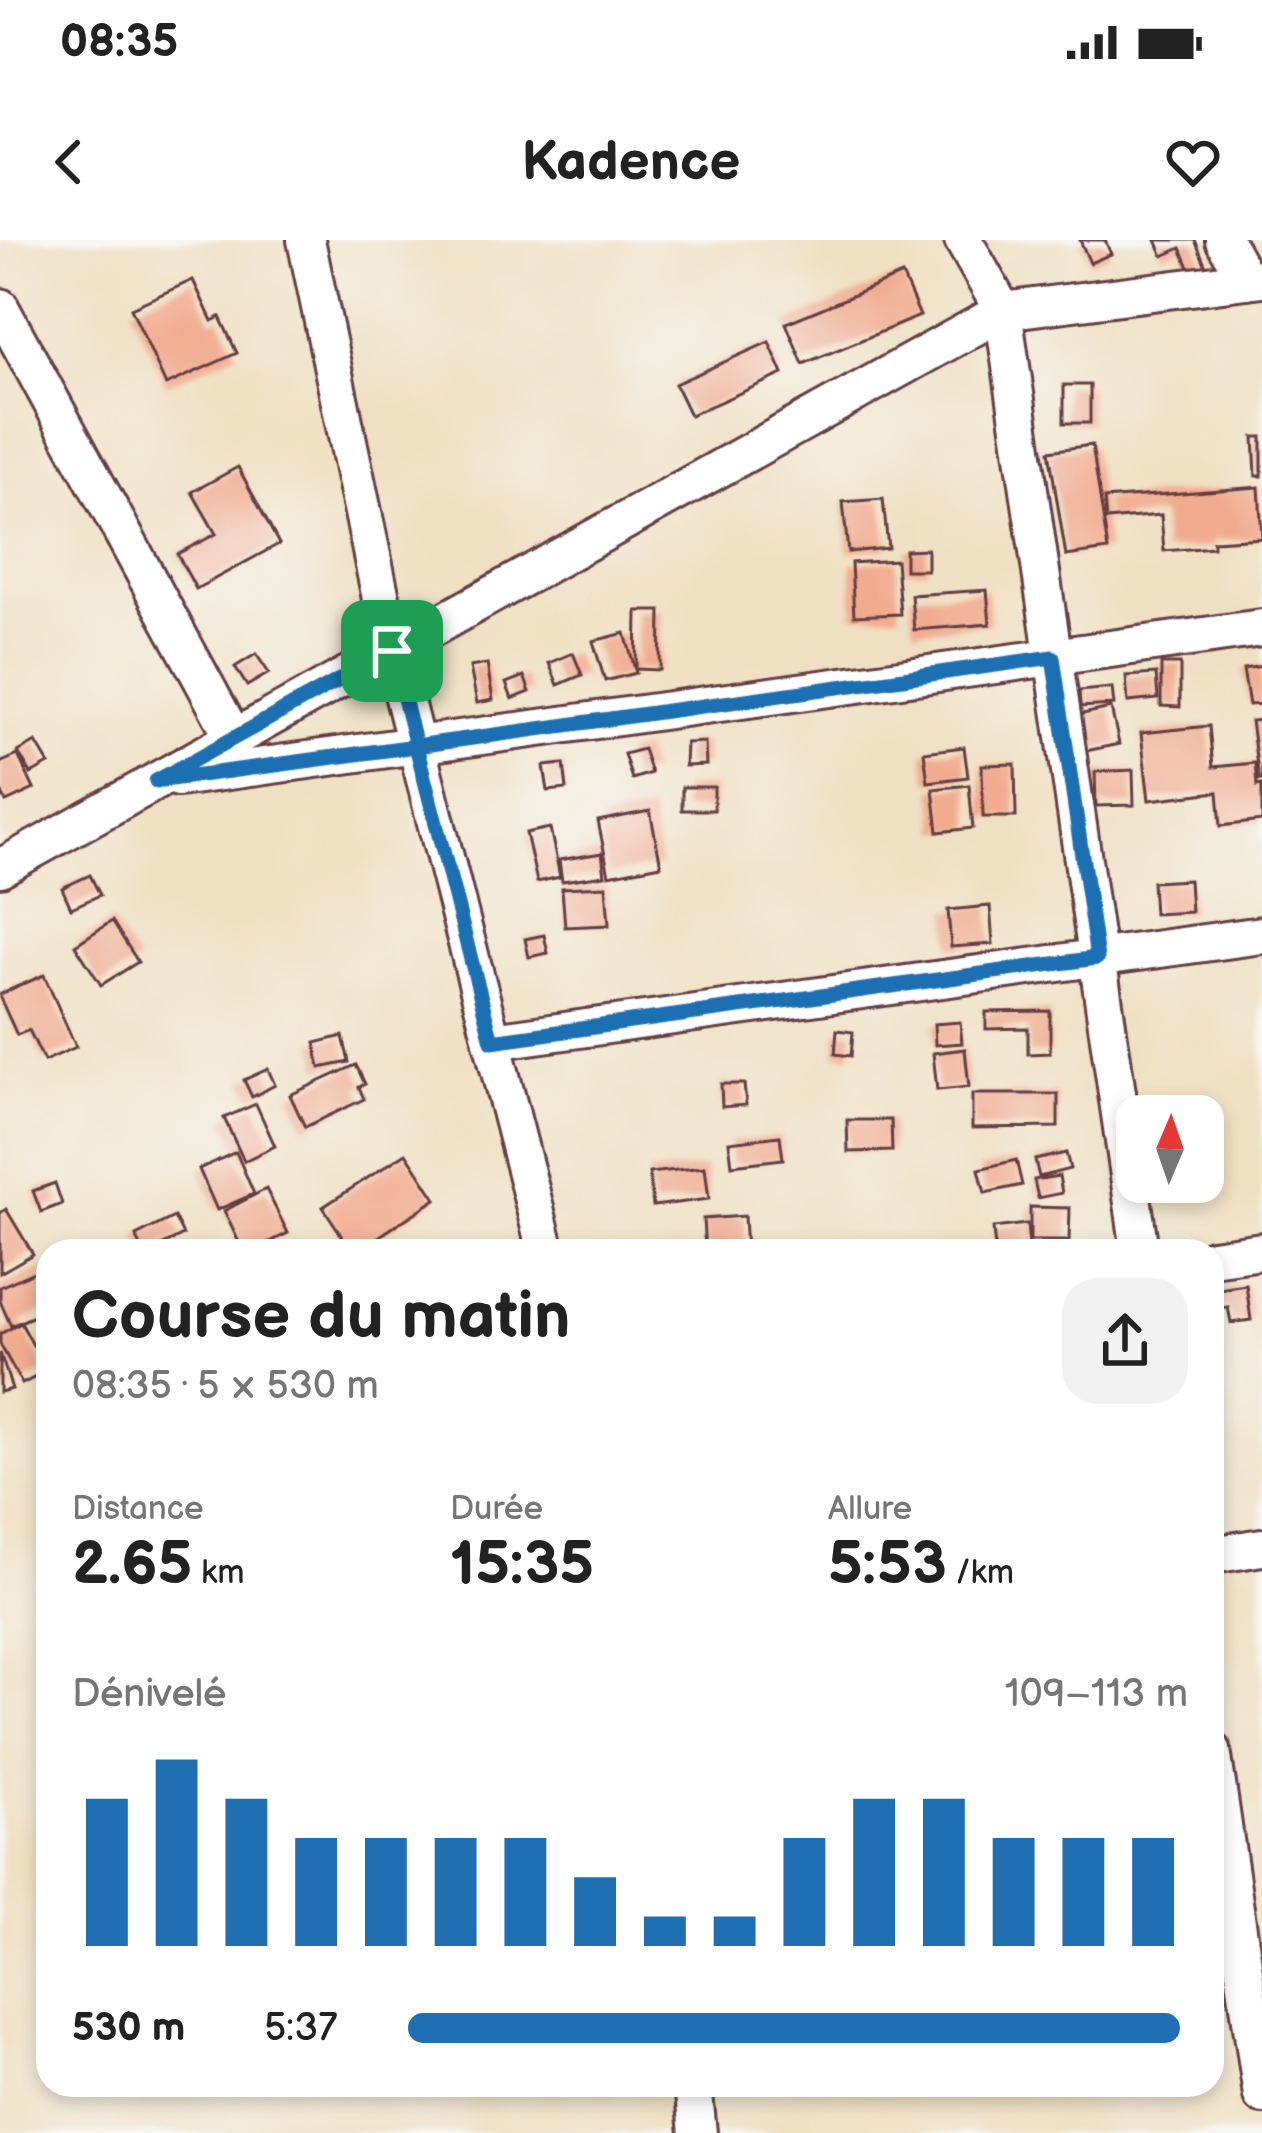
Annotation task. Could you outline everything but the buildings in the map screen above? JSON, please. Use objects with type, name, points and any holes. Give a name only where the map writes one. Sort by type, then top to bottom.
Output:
[{"type":"street","points":[[306,240],[392,651],[543,1239]]},
{"type":"street","points":[[963,240],[1003,311],[1138,1239]]},
{"type":"street","points":[[1224,240],[1254,279]]},
{"type":"street","points":[[0,868],[1003,311],[1254,279]]},
{"type":"street","points":[[0,308],[234,738]]},
{"type":"street","points":[[156,781],[1262,628]]},
{"type":"street","points":[[492,1041],[1262,935]]},
{"type":"street","points":[[1224,1256],[1262,1250]]},
{"type":"street","points":[[1224,1553],[1262,1547]]},
{"type":"street","points":[[1224,1833],[1262,2095]]},
{"type":"street","points":[[694,2097],[698,2133]]},
{"type":"route","points":[[392,651],[156,781],[416,746],[492,1041],[1097,958],[1053,657],[416,746],[392,651]]}]
